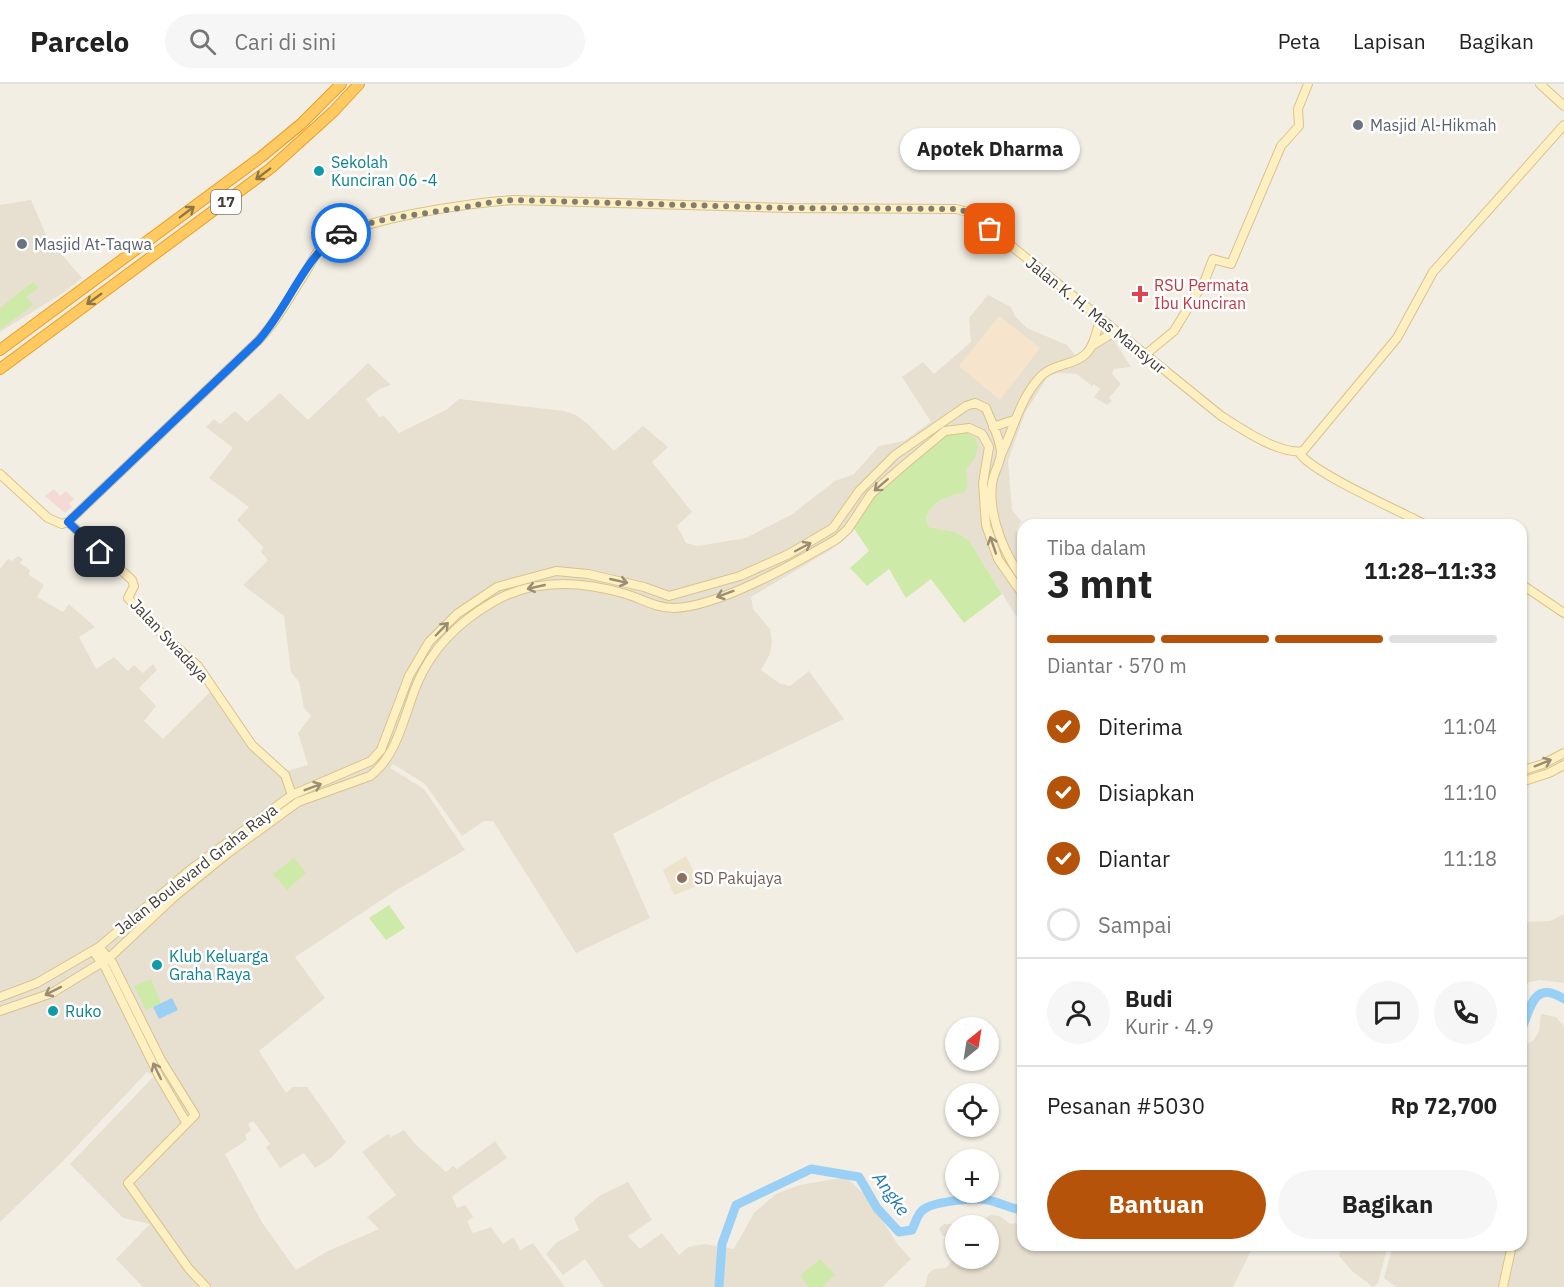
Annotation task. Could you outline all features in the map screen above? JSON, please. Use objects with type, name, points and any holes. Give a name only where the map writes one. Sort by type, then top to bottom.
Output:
[{"type":"highway","name":"17","points":[[0,350],[261,157],[301,124],[341,84]]},
{"type":"highway","name":"17","points":[[0,369],[271,168],[333,112],[359,84]]},
{"type":"main road","points":[[1146,355],[1174,331],[1205,280],[1213,259],[1231,264],[1277,153],[1299,126],[1298,109],[1308,84]]},
{"type":"main road","points":[[1540,84],[1564,106]]},
{"type":"main road","points":[[1414,519],[1323,472],[1301,457],[1299,452],[1307,448],[1397,338],[1433,272],[1564,125]]},
{"type":"main road","name":"Jalan K. H. Mas Mansyur","points":[[68,522],[266,333],[280,315],[324,244],[352,229],[426,212],[513,200],[788,208],[962,210],[982,222],[1227,420],[1256,438],[1299,452]]},
{"type":"main road","points":[[1017,569],[1007,553],[996,523],[988,486],[1026,396],[1042,375],[1051,369],[1076,362],[1086,355],[1093,345],[1101,319]]},
{"type":"main road","points":[[1093,345],[1116,331]]},
{"type":"main road","points":[[1001,455],[986,408],[975,403],[966,406],[895,455],[859,492],[834,528],[789,554],[740,576],[669,596],[644,587],[588,574],[556,571],[497,587],[457,614],[429,642],[410,676],[376,756],[385,762],[418,681],[436,649],[464,622],[494,602],[514,592],[551,583],[585,585],[627,595],[663,608],[683,607],[727,594],[837,539],[848,529],[871,494],[945,431],[969,428],[982,435],[989,447],[986,525],[998,559],[1017,586]]},
{"type":"main road","points":[[993,427],[1014,420]]},
{"type":"main road","points":[[895,455],[903,466]]},
{"type":"main road","points":[[0,474],[48,518],[56,523],[68,522]]},
{"type":"main road","name":"Jalan Swadaya","points":[[68,522],[132,580],[134,586],[128,598],[164,636],[198,666],[252,745],[285,775],[292,795]]},
{"type":"main road","points":[[1527,588],[1564,613]]},
{"type":"main road","points":[[1527,769],[1564,753]]},
{"type":"main road","name":"Jalan Boulevard Graha Raya","points":[[0,997],[38,983],[99,946],[190,870],[292,795],[365,766],[376,756]]},
{"type":"main road","name":"Jalan Boulevard Graha Raya","points":[[0,1011],[52,993],[108,957],[182,890],[298,802],[370,776],[385,762]]},
{"type":"main road","points":[[1527,780],[1564,765]]},
{"type":"main road","points":[[99,946],[108,957],[161,1060],[195,1115],[128,1183],[189,1269],[206,1287]]},
{"type":"main road","points":[[99,946],[106,950],[159,1076],[186,1122]]},
{"type":"main road","points":[[1503,1287],[1511,1251]]},
{"type":"shaded area","points":[[31,200],[53,251],[58,250],[82,278],[63,293],[0,332],[0,205]]},
{"type":"shaded area","points":[[988,295],[1011,307],[1015,316],[1027,328],[1067,345],[1075,355],[1082,352],[1096,326],[1095,319],[1121,339],[1115,342],[1131,367],[1114,369],[1112,374],[1121,384],[1109,398],[1112,401],[1107,405],[1094,397],[1100,389],[1094,384],[1092,386],[1077,374],[1058,373],[1048,376],[1025,413],[1008,461],[1012,510],[1019,519],[1017,519],[1016,530],[1017,617],[969,540],[955,532],[929,527],[926,518],[931,508],[944,497],[963,493],[966,470],[970,463],[853,527],[832,549],[751,597],[753,609],[770,629],[772,642],[770,654],[761,670],[779,683],[790,686],[809,671],[844,719],[712,782],[613,834],[650,918],[576,953],[493,821],[484,821],[462,836],[425,784],[393,764],[390,768],[424,789],[465,850],[395,891],[295,957],[325,998],[259,1051],[286,1093],[293,1087],[307,1087],[346,1142],[331,1158],[315,1168],[304,1153],[280,1168],[266,1147],[270,1144],[253,1121],[248,1124],[251,1130],[245,1135],[247,1140],[225,1154],[263,1224],[296,1270],[328,1251],[379,1229],[367,1217],[396,1195],[362,1152],[388,1134],[391,1137],[404,1130],[415,1144],[446,1172],[453,1166],[457,1169],[495,1141],[507,1158],[452,1196],[457,1208],[465,1205],[473,1217],[467,1222],[473,1233],[491,1227],[503,1244],[514,1237],[520,1250],[533,1243],[565,1287],[143,1287],[116,1259],[150,1224],[123,1218],[70,1164],[154,1076],[147,1072],[64,1160],[0,1222],[0,569],[8,559],[12,561],[18,556],[23,559],[20,563],[30,570],[29,575],[44,585],[37,597],[63,612],[69,604],[95,627],[79,637],[96,669],[114,657],[128,671],[134,665],[143,673],[153,664],[157,670],[139,688],[156,706],[144,721],[163,739],[211,691],[252,751],[279,773],[308,765],[298,733],[311,716],[304,708],[299,682],[291,672],[284,616],[243,585],[268,560],[261,552],[263,547],[237,520],[249,507],[209,478],[233,448],[206,427],[214,419],[220,424],[235,411],[247,422],[280,393],[308,420],[368,363],[391,385],[380,389],[366,399],[379,417],[384,416],[399,433],[446,410],[459,399],[564,411],[576,415],[614,451],[643,426],[668,447],[652,462],[692,512],[677,526],[686,543],[698,546],[746,538],[791,515],[835,481],[854,474],[879,446],[904,441],[931,422],[902,377],[923,362],[934,374],[971,342],[969,318]]},
{"type":"shaded area","points":[[999,316],[1040,348],[1000,400],[959,366]]},
{"type":"shaded area","points":[[54,489],[60,496],[66,491],[74,499],[69,503],[72,507],[65,513],[45,496]]},
{"type":"shaded area","points":[[686,856],[700,885],[674,895],[663,870]]},
{"type":"shaded area","points":[[1564,914],[1564,983],[1539,980],[1527,983],[1527,922],[1550,921]]},
{"type":"shaded area","points":[[1541,1014],[1556,1017],[1564,1026],[1564,1287],[1396,1287],[1384,1278],[1391,1251],[1527,1251],[1527,1044],[1534,1040],[1539,1031]]},
{"type":"shaded area","points":[[846,1177],[868,1198],[898,1245],[911,1259],[882,1287],[604,1287],[585,1259],[563,1275],[546,1254],[556,1243],[579,1230],[574,1218],[599,1196],[628,1182],[652,1220],[628,1236],[640,1249],[662,1233],[679,1255],[688,1247],[704,1244],[734,1249],[754,1213],[776,1194],[800,1185]]},
{"type":"shaded area","points":[[999,1216],[1010,1224],[1017,1223],[1017,1251],[1251,1251],[1233,1287],[925,1287],[928,1274],[934,1269],[999,1269]]},
{"type":"shaded area","points":[[945,1224],[945,1237],[939,1228]]},
{"type":"shaded area","points":[[1340,1251],[1386,1251],[1378,1283],[1373,1287],[1352,1271],[1339,1256]]},
{"type":"green space","points":[[33,282],[38,288],[26,297],[33,305],[0,330],[0,308]]},
{"type":"green space","points":[[953,432],[967,433],[976,439],[977,452],[966,470],[968,486],[963,493],[936,503],[926,518],[929,527],[955,532],[969,540],[1002,594],[964,623],[931,579],[906,598],[889,569],[867,586],[850,568],[869,551],[853,527],[873,497],[945,436]]},
{"type":"green space","points":[[294,858],[306,873],[287,890],[273,874]]},
{"type":"green space","points":[[389,905],[405,928],[386,940],[369,918]]},
{"type":"green space","points":[[151,979],[161,1003],[146,1010],[134,986]]},
{"type":"green space","points":[[820,1259],[835,1275],[822,1287],[809,1287],[800,1276]]},
{"type":"water","points":[[172,998],[178,1010],[159,1019],[153,1007]]},
{"type":"waterway","name":"Angke","points":[[1527,1016],[1534,999],[1539,995],[1553,994],[1564,999]]},
{"type":"waterway","name":"Angke","points":[[719,1287],[722,1244],[736,1205],[811,1169],[859,1177],[877,1208],[899,1232],[912,1230],[921,1212],[928,1207],[944,1203],[981,1199],[1017,1209]]},
{"type":"way so far","points":[[341,233],[372,223],[426,212],[513,200],[788,208],[956,209],[968,212],[990,229]]},
{"type":"place","name":"Masjid Al-Hikmah","points":[[1358,125]]},
{"type":"place","name":"Sekolah Kunciran 06 -4","points":[[319,171]]},
{"type":"place","name":"Apotek Dharma","points":[[990,229]]},
{"type":"place","name":"Masjid At-Taqwa","points":[[22,244]]},
{"type":"place","name":"RSU Permata Ibu Kunciran","points":[[1140,294]]},
{"type":"place","name":"SD Pakujaya","points":[[682,878]]},
{"type":"place","name":"Klub Keluarga Graha Raya","points":[[157,965]]},
{"type":"place","name":"Ruko","points":[[53,1011]]},
{"type":"route","points":[[100,552],[68,522],[258,341],[280,315],[319,249],[341,233]]}]
